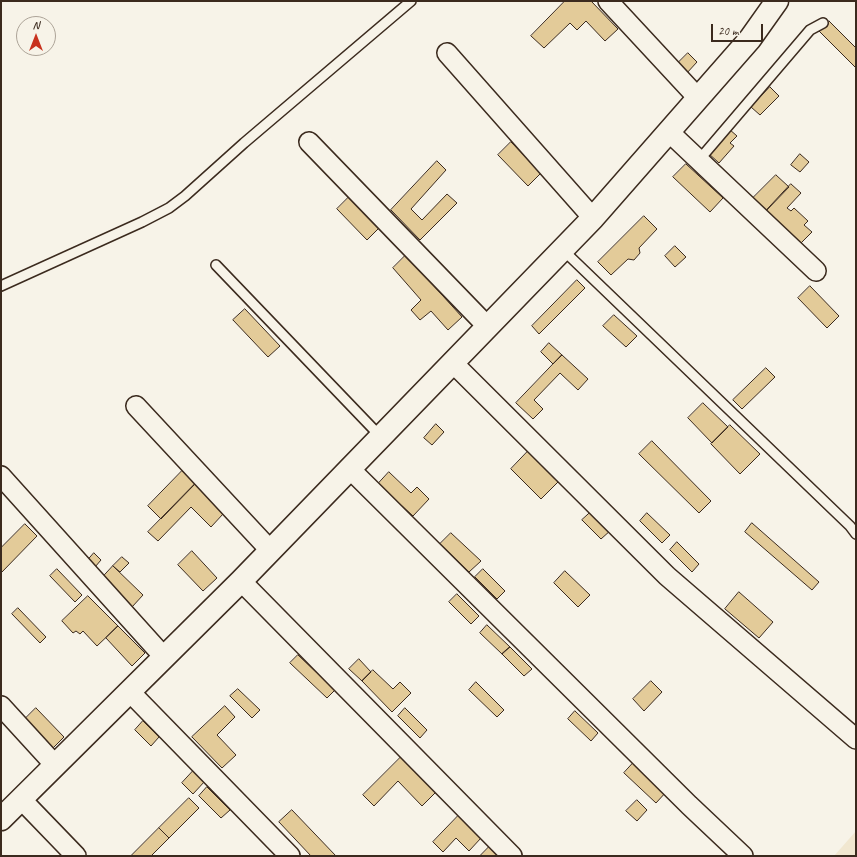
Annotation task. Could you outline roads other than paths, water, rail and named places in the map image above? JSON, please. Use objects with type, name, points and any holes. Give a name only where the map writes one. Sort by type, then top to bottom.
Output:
[{"type":"street","points":[[608,1],[698,98]]},
{"type":"street","points":[[1,819],[241,581],[593,218],[750,39],[777,1]]},
{"type":"street","points":[[447,53],[593,218]]},
{"type":"street","points":[[668,131],[816,272]]},
{"type":"street","points":[[309,142],[487,326]]},
{"type":"street","points":[[452,362],[667,576],[856,739]]},
{"type":"street","points":[[136,406],[270,550]]},
{"type":"street","points":[[349,468],[743,856]]},
{"type":"street","points":[[1,476],[164,657]]},
{"type":"street","points":[[241,581],[512,856]]},
{"type":"street","points":[[129,691],[290,856]]},
{"type":"street","points":[[1,706],[55,765]]},
{"type":"street","points":[[21,799],[76,856]]},
{"type":"lane","points":[[1,286],[135,226],[169,208],[185,196],[244,143],[411,1]]},
{"type":"lane","points":[[699,160],[810,30],[823,24]]},
{"type":"lane","points":[[562,249],[850,526],[856,534]]},
{"type":"lane","points":[[216,265],[380,436]]}]
